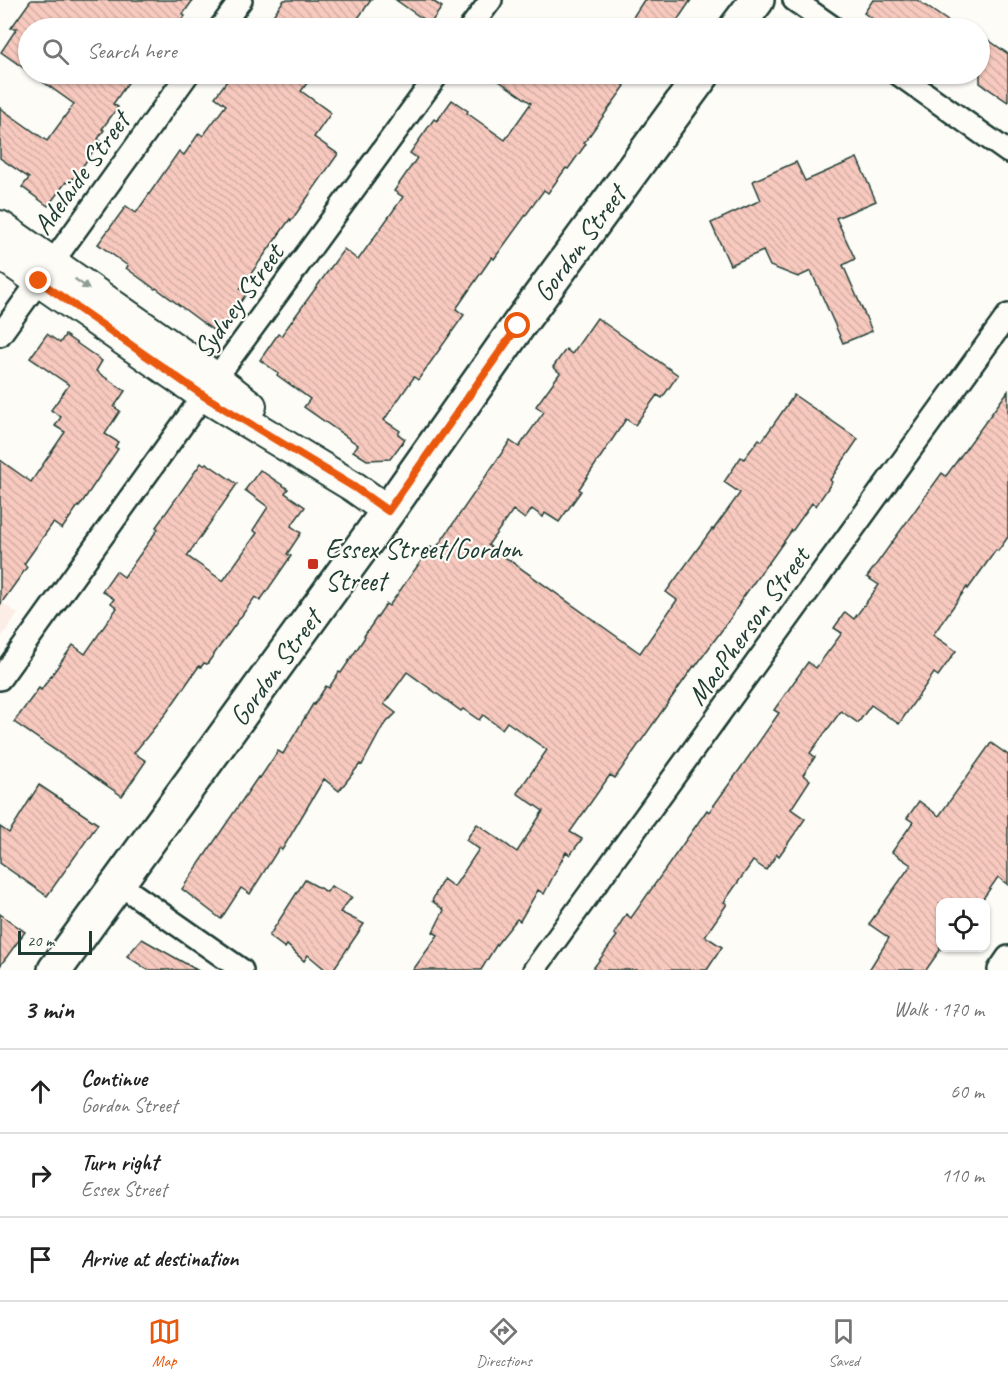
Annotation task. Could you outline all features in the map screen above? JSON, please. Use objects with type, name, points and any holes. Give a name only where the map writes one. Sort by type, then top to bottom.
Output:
[{"type":"main road","points":[[744,18],[757,0]]},
{"type":"main road","name":"Gordon Street","points":[[55,970],[388,511],[518,326],[696,84]]},
{"type":"street","points":[[228,18],[241,0]]},
{"type":"street","points":[[478,18],[491,0]]},
{"type":"street","points":[[794,0],[820,18]]},
{"type":"street","name":"Adelaide Street","points":[[0,335],[181,84]]},
{"type":"street","name":"Sydney Street","points":[[0,679],[431,84]]},
{"type":"street","points":[[912,84],[1008,152]]},
{"type":"street","points":[[0,226],[45,272],[388,511]]},
{"type":"street","points":[[0,254],[45,272]]},
{"type":"street","name":"MacPherson Street","points":[[534,970],[1008,315]]},
{"type":"street","points":[[119,884],[242,970]]},
{"type":"street","points":[[999,970],[1008,957]]},
{"type":"shaded area","points":[[0,601],[18,614],[0,639]]},
{"type":"building","points":[[31,0],[193,0],[183,14],[184,18],[18,18]]},
{"type":"building","points":[[284,0],[371,0],[358,18],[271,18]]},
{"type":"building","points":[[396,0],[431,0],[442,7],[434,18],[422,18]]},
{"type":"building","points":[[644,0],[691,0],[679,18],[632,18]]},
{"type":"building","points":[[873,0],[917,0],[943,18],[871,18],[864,13]]},
{"type":"building","points":[[18,18],[18,64],[1,52],[17,28],[11,28]]},
{"type":"building","points":[[990,41],[1008,54],[1008,102],[981,84],[990,84]]},
{"type":"building","points":[[46,84],[127,84],[113,104],[118,107],[102,129],[104,130],[98,139],[100,141],[74,179],[66,182],[48,206],[22,187],[29,178],[0,158],[0,108],[47,141],[74,104]]},
{"type":"building","points":[[225,84],[306,84],[301,91],[331,113],[314,137],[338,154],[240,289],[247,293],[218,334],[126,268],[128,266],[98,244],[126,206],[136,213],[179,151],[184,155],[199,133],[203,136],[226,105],[215,97]]},
{"type":"building","points":[[503,84],[622,84],[625,86],[568,169],[566,168],[548,193],[544,190],[494,259],[492,257],[456,309],[464,315],[418,380],[414,377],[384,420],[400,431],[398,434],[405,439],[390,459],[367,460],[353,451],[358,445],[304,407],[310,399],[260,360],[278,334],[281,336],[344,249],[358,260],[403,197],[394,191],[417,158],[410,153],[434,119],[437,121],[452,100],[505,140],[531,103]]},
{"type":"building","points":[[857,158],[876,201],[836,218],[855,259],[843,265],[872,331],[843,343],[811,271],[798,277],[770,266],[763,251],[730,265],[711,223],[761,200],[753,181],[796,162],[805,181]]},
{"type":"building","points":[[597,318],[678,375],[662,398],[657,395],[635,425],[626,419],[559,522],[545,513],[543,517],[532,509],[525,519],[513,510],[488,545],[640,653],[677,600],[666,592],[740,493],[724,482],[741,457],[744,459],[759,439],[762,441],[794,395],[858,439],[830,480],[832,482],[816,506],[812,503],[792,530],[615,778],[610,775],[570,832],[582,839],[570,855],[566,852],[544,894],[538,890],[520,921],[517,919],[497,944],[481,970],[413,970],[438,935],[433,932],[444,910],[432,901],[443,879],[454,887],[479,849],[466,840],[477,824],[517,852],[543,811],[517,793],[547,750],[507,722],[502,729],[483,715],[479,720],[463,709],[461,711],[407,672],[384,704],[396,713],[383,726],[362,765],[360,764],[339,791],[324,779],[282,850],[279,848],[250,894],[241,888],[221,919],[182,889],[258,777],[260,778],[278,751],[283,754],[326,686],[329,688],[339,672],[341,673],[386,604],[389,606],[431,547],[435,550],[510,441],[519,447],[544,412],[536,406],[560,373],[553,367],[566,349],[572,354]]},
{"type":"building","points":[[47,334],[60,343],[65,335],[102,361],[96,371],[125,391],[114,407],[120,411],[105,434],[118,442],[115,447],[118,449],[62,529],[53,523],[24,564],[27,567],[0,605],[0,460],[31,482],[65,432],[55,426],[61,417],[51,410],[69,385],[30,358]]},
{"type":"building","points":[[1008,391],[1008,537],[968,589],[967,587],[933,635],[956,651],[938,676],[934,673],[899,724],[871,705],[858,723],[841,711],[810,753],[815,757],[803,775],[810,780],[791,809],[805,819],[779,856],[777,854],[766,870],[753,861],[724,902],[727,904],[705,936],[722,947],[707,970],[592,970],[617,936],[614,934],[626,914],[631,918],[707,810],[709,812],[740,769],[779,713],[774,710],[808,662],[816,668],[842,633],[834,628],[845,612],[854,619],[879,585],[867,577],[942,473],[946,476]]},
{"type":"building","points":[[201,463],[204,465],[206,463],[237,484],[187,556],[223,581],[257,533],[253,530],[268,507],[245,490],[260,470],[288,489],[285,493],[305,507],[291,526],[301,533],[287,554],[291,556],[260,601],[255,597],[207,664],[199,666],[167,712],[134,753],[146,761],[122,796],[14,722],[39,688],[41,690],[73,645],[85,654],[117,608],[111,603],[114,599],[102,591],[116,571],[124,577]]},
{"type":"building","points":[[991,743],[1008,755],[1008,885],[998,877],[983,898],[936,898],[936,952],[939,952],[926,970],[869,970],[889,938],[869,924],[911,865],[892,852],[913,822],[907,818],[919,801],[939,816]]},
{"type":"building","points":[[39,785],[98,824],[47,896],[0,863],[0,827],[9,833]]},
{"type":"building","points":[[305,880],[327,892],[331,886],[352,897],[340,912],[364,924],[333,970],[326,970],[308,955],[304,961],[287,945],[285,948],[269,936]]},
{"type":"building","points":[[0,914],[25,932],[0,966]]},
{"type":"building","points":[[142,939],[197,970],[148,970],[127,956]]},
{"type":"place","name":"Essex Street/Gordon Street","points":[[313,564]]},
{"type":"route","points":[[39,281],[204,396],[354,487],[388,511],[518,326]]}]
